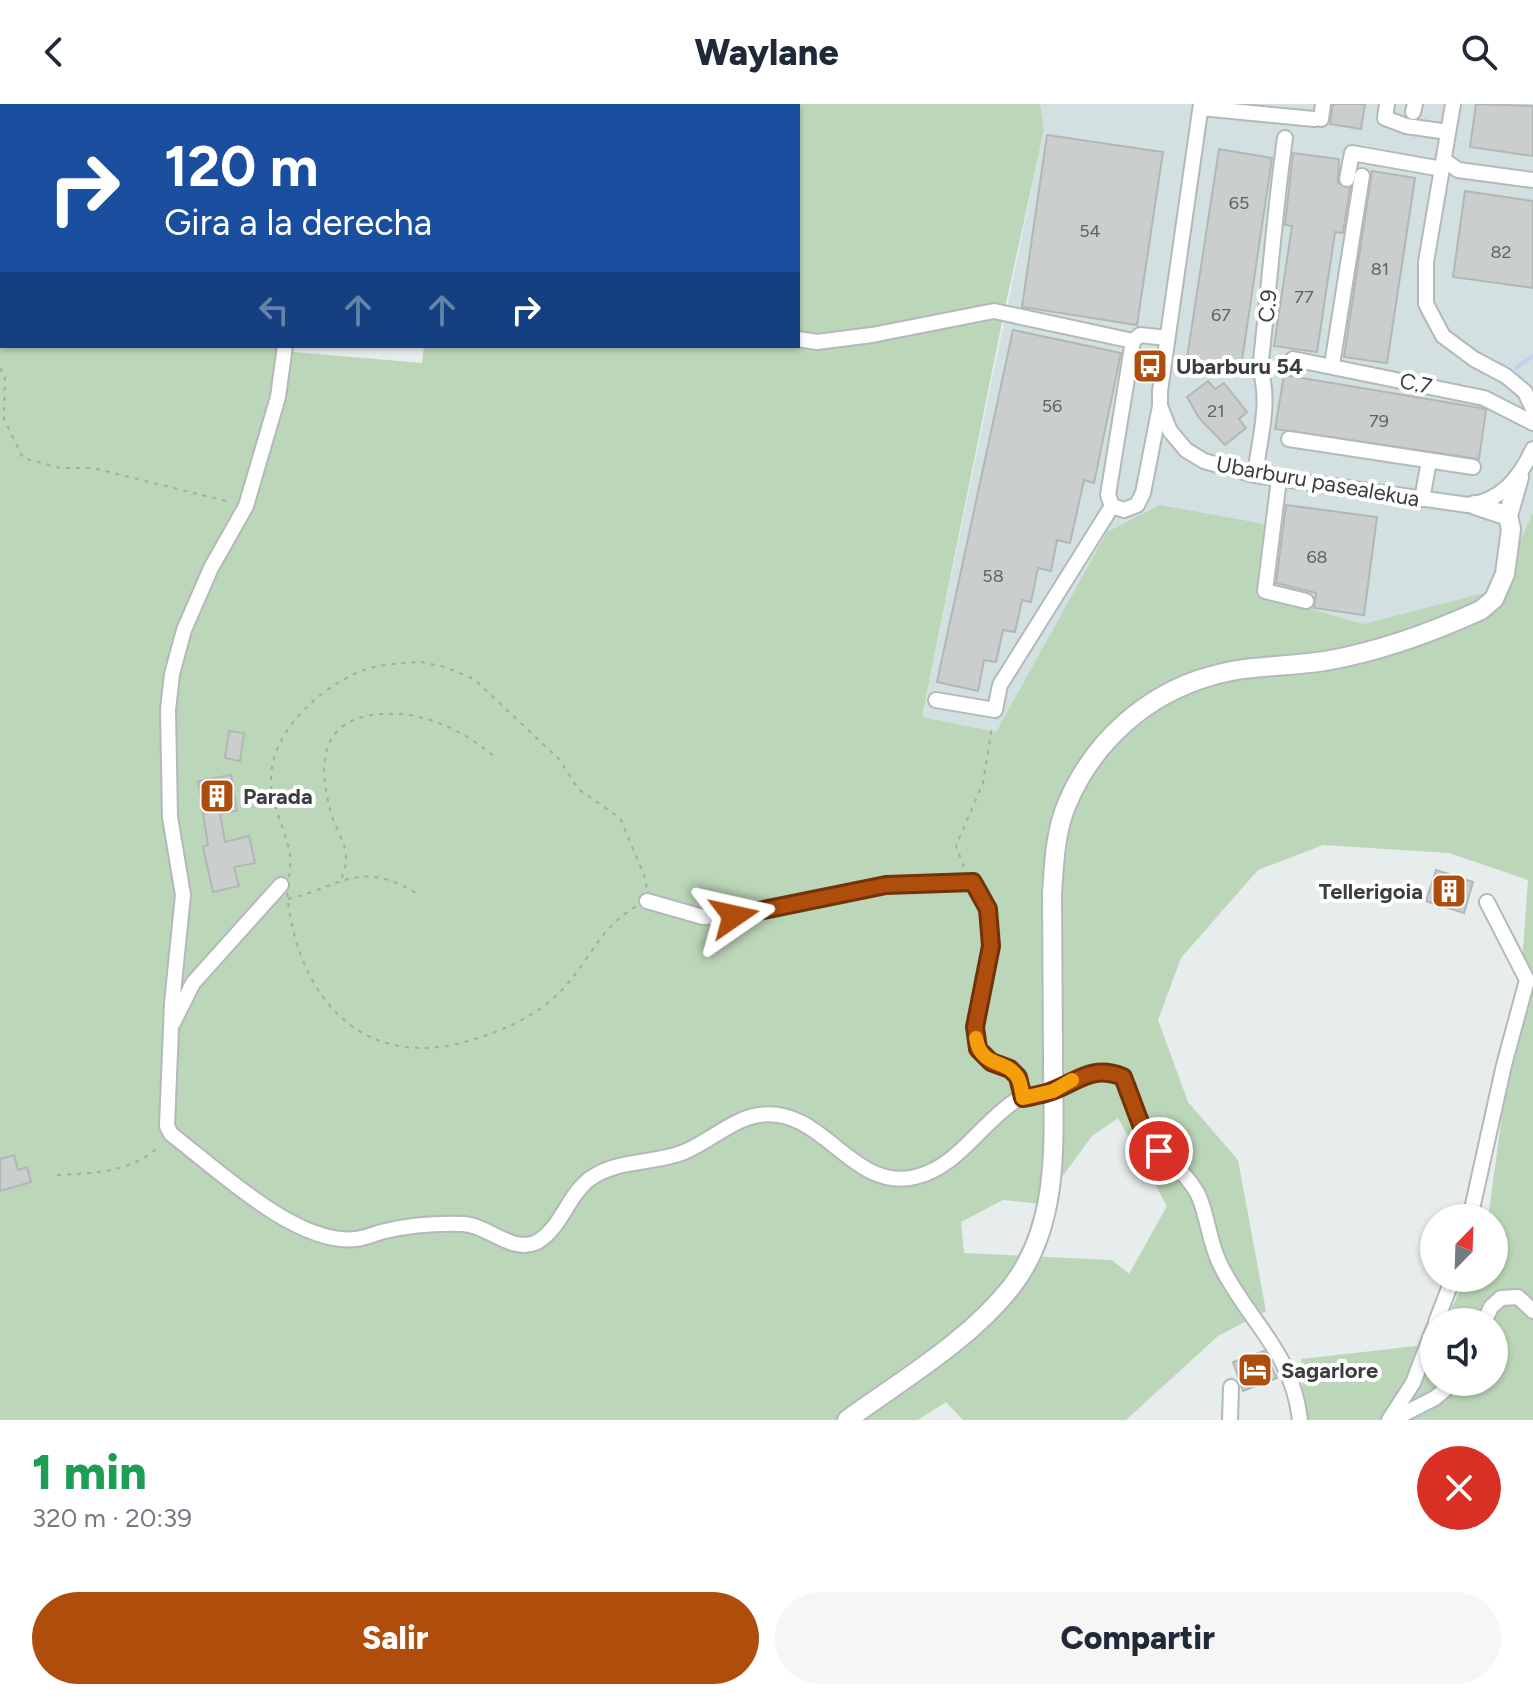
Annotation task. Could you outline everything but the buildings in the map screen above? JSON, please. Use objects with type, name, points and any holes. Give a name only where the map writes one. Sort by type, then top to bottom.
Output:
[{"type":"main road","points":[[847,1420],[988,1313],[1013,1285],[1029,1259],[1047,1212],[1053,1091],[1052,894],[1055,851],[1066,806],[1092,757],[1128,719],[1170,690],[1213,675],[1327,660],[1366,651],[1481,610],[1494,599],[1505,574],[1511,529],[1508,516],[1519,477]]},
{"type":"main road","name":"Ubarburu pasealekua","points":[[1475,505],[1508,516]]},
{"type":"street","points":[[1387,104],[1385,118],[1406,126],[1448,132]]},
{"type":"street","points":[[1453,104],[1424,287],[1426,304],[1433,323],[1453,346],[1529,388],[1533,409]]},
{"type":"street","points":[[1112,506],[1124,510],[1137,505],[1143,493],[1160,406],[1201,106],[1320,114]]},
{"type":"street","name":"C.9","points":[[1255,475],[1265,401],[1260,369],[1274,243],[1273,219],[1285,138]]},
{"type":"street","points":[[1332,365],[1354,177],[1352,153],[1533,180]]},
{"type":"street","points":[[800,339],[817,342],[872,335],[994,311],[1133,341]]},
{"type":"street","points":[[1112,506],[1108,495],[1133,341],[1140,335],[1167,338]]},
{"type":"street","points":[[285,348],[278,397],[246,506],[236,529],[211,568],[184,630],[172,674],[168,710],[170,817],[183,895],[171,1027],[167,1126],[171,1134],[284,1219],[308,1232],[356,1239],[418,1225],[466,1224],[481,1227],[523,1246],[538,1241],[552,1228],[576,1192],[592,1178],[609,1169],[681,1154],[736,1122],[759,1115],[782,1116],[804,1124],[870,1174],[891,1180],[916,1177],[941,1167],[988,1121],[1023,1098],[1053,1091],[1091,1073],[1110,1072],[1123,1077],[1143,1130],[1159,1151],[1192,1183],[1220,1263],[1289,1373],[1297,1395],[1300,1420]]},
{"type":"street","name":"C.7","points":[[1293,359],[1484,398],[1533,423]]},
{"type":"street","name":"Ubarburu pasealekua","points":[[1160,406],[1170,431],[1194,456],[1255,475],[1475,505]]},
{"type":"street","points":[[1289,439],[1473,467]]},
{"type":"street","points":[[1475,505],[1499,494],[1519,477],[1533,449]]},
{"type":"street","points":[[1422,499],[1429,461]]},
{"type":"street","points":[[1279,479],[1265,591],[1306,601]]},
{"type":"street","points":[[936,700],[995,710],[1000,685],[1112,506]]},
{"type":"street","points":[[647,901],[703,917],[734,916],[886,885],[973,882],[988,909],[991,946],[975,1027],[978,1049],[991,1062],[1010,1069],[1018,1077],[1023,1098]]},
{"type":"street","points":[[171,1027],[193,983],[284,892]]},
{"type":"street","points":[[1473,1204],[1504,1065],[1527,980],[1487,902]]},
{"type":"street","points":[[1491,1308],[1501,1298],[1518,1297],[1533,1311]]},
{"type":"street","points":[[1390,1420],[1413,1383],[1420,1365]]},
{"type":"street","points":[[1230,1420],[1231,1387]]},
{"type":"street","points":[[1390,1420],[1437,1396]]},
{"type":"path","points":[[0,368],[5,377],[4,419],[23,458],[60,468],[93,468],[246,506]]},
{"type":"path","points":[[421,662],[445,667],[474,679],[560,760],[578,789],[620,818],[646,880],[647,901],[627,910],[604,933],[560,992],[519,1022],[447,1046],[388,1045],[361,1034],[338,1017],[308,975],[298,951],[284,892],[290,854],[271,783],[282,739],[316,698],[363,671],[421,662]]},
{"type":"path","points":[[973,882],[956,846],[983,783],[995,710]]},
{"type":"path","points":[[342,878],[346,860],[343,841],[328,801],[324,751],[331,737],[345,724],[368,715],[399,713],[423,718],[474,739],[495,757]]},
{"type":"path","points":[[284,892],[317,892],[342,878],[388,878],[418,894]]},
{"type":"path","points":[[57,1175],[121,1169],[140,1161],[171,1134]]},
{"type":"shaded area","points":[[1040,104],[1533,104],[1533,512],[1499,589],[1363,624],[1256,593],[1107,533],[996,732],[922,717],[1044,130]]},
{"type":"green space","points":[[800,104],[1040,104],[1044,130],[922,717],[996,732],[1107,532],[1160,505],[1264,524],[1256,593],[1363,624],[1499,589],[1533,512],[1533,1420],[1304,1420],[1301,1359],[1420,1346],[1420,1396],[1508,1396],[1508,1308],[1452,1308],[1459,1292],[1508,1292],[1508,1204],[1490,1204],[1521,976],[1528,880],[1449,853],[1323,845],[1258,870],[1181,958],[1158,1020],[1188,1102],[1238,1160],[1266,1311],[1218,1336],[1126,1420],[963,1420],[946,1402],[918,1420],[0,1420],[0,348],[293,348],[293,352],[422,363],[424,348],[800,348]],"holes":[[[1118,1118],[1167,1206],[1129,1274],[1112,1260],[964,1253],[961,1222],[1003,1200],[1042,1204],[1092,1136]]]},
{"type":"waterway","points":[[1516,368],[1533,356]]},
{"type":"slow traffic","points":[[976,1038],[978,1049],[991,1062],[1010,1069],[1018,1077],[1023,1098],[1053,1091],[1072,1080]]},
{"type":"place","name":"Ubarburu 54","points":[[1150,366]]},
{"type":"place","name":"Parada","points":[[217,796]]},
{"type":"place","name":"Tellerigoia","points":[[1449,891]]},
{"type":"place","name":"Sagarlore","points":[[1255,1370]]},
{"type":"route","points":[[734,916],[886,885],[973,882],[988,909],[991,946],[975,1027],[978,1049],[991,1062],[1010,1069],[1018,1077],[1023,1098],[1053,1091],[1091,1073],[1110,1072],[1123,1077],[1130,1088],[1143,1130],[1159,1151]]}]
